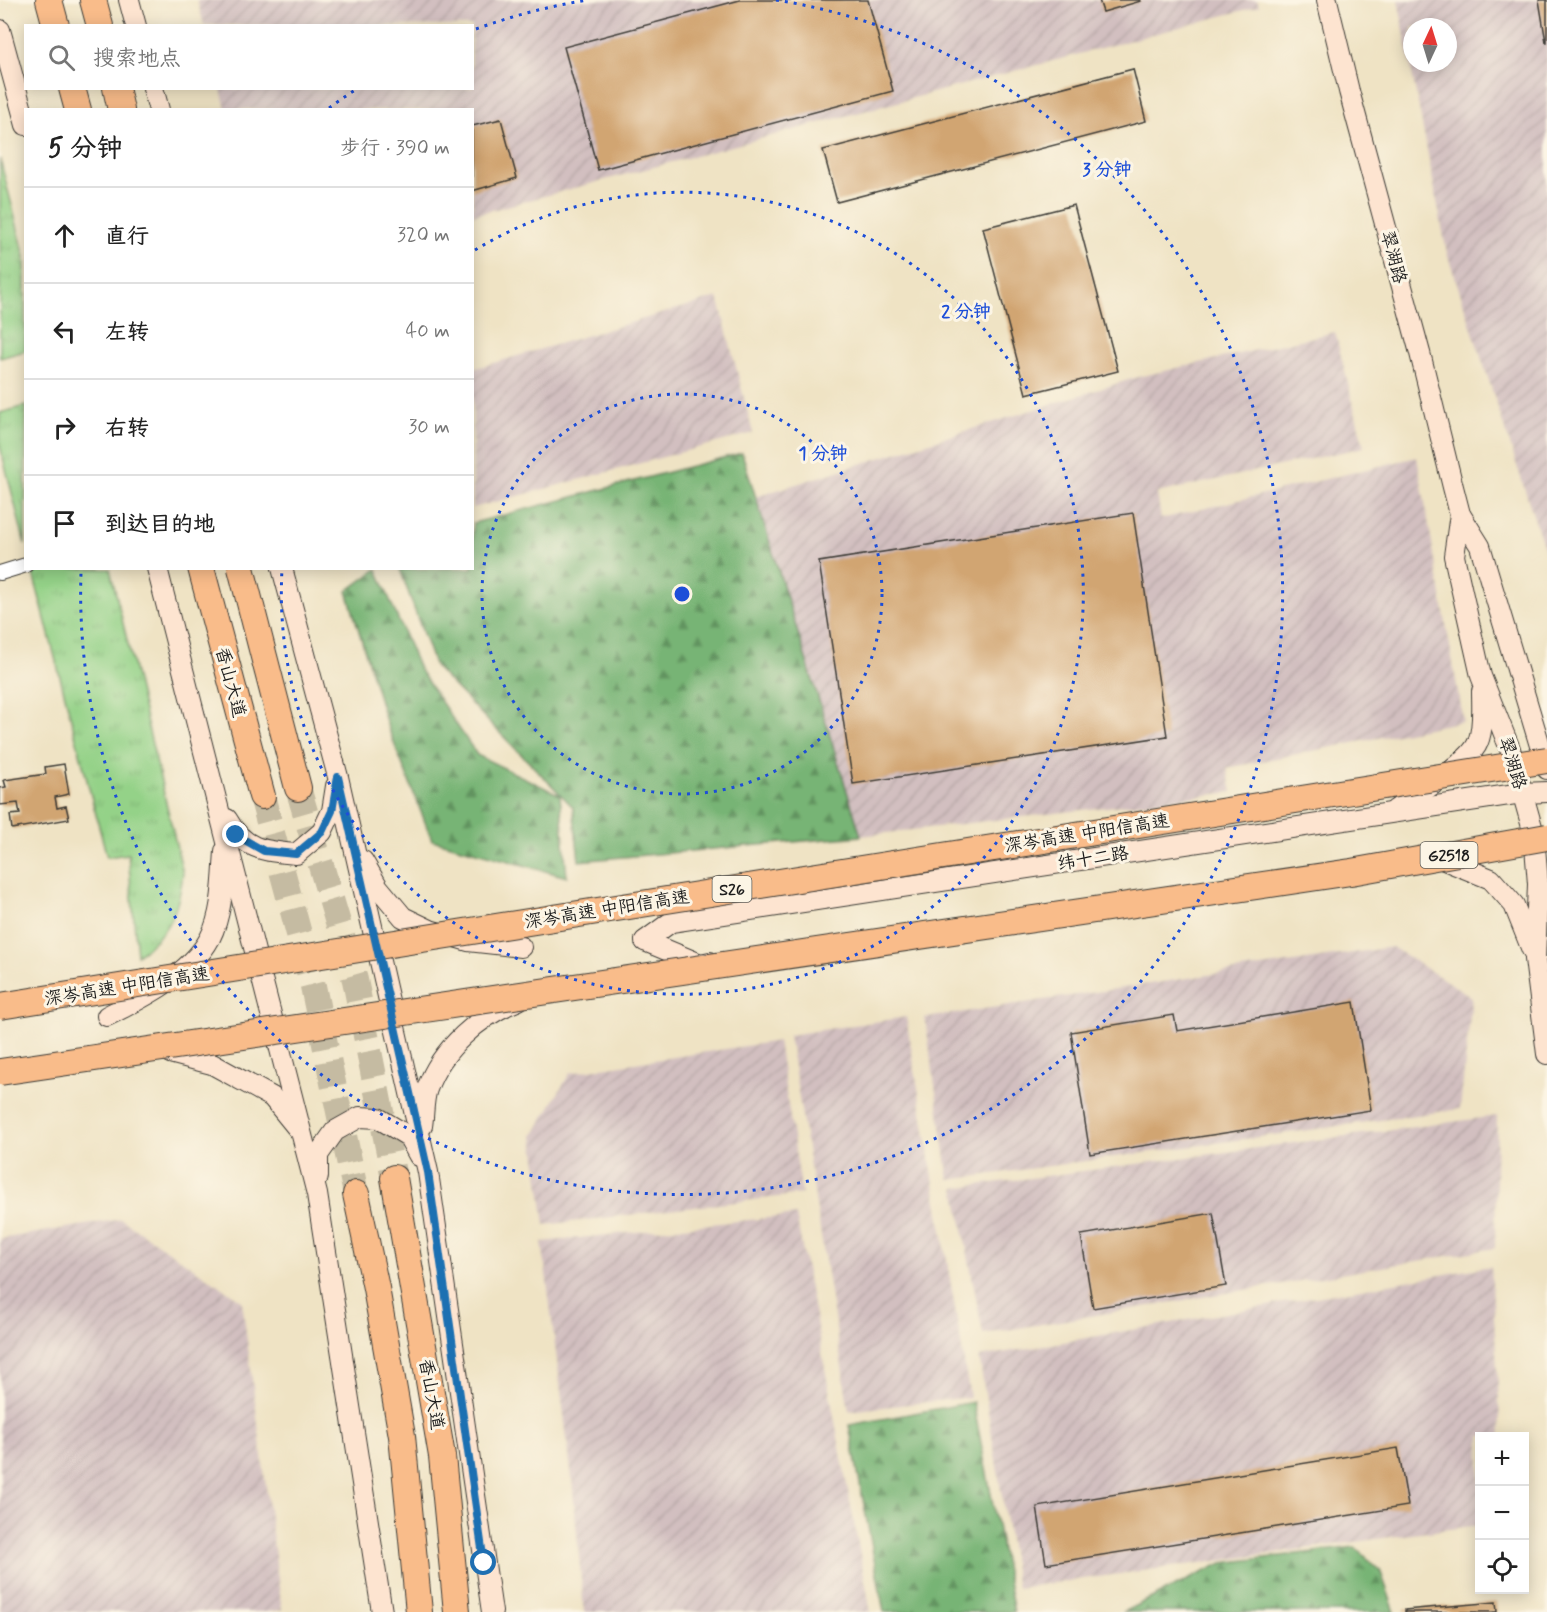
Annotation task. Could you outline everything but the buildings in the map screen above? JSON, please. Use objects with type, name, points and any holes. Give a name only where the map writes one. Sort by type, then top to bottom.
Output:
[{"type":"highway","points":[[49,0],[55,24]]},
{"type":"highway","points":[[93,0],[99,24]]},
{"type":"highway","points":[[73,90],[77,108]]},
{"type":"highway","points":[[116,90],[121,108]]},
{"type":"highway","name":"香山大道","points":[[202,570],[262,796]]},
{"type":"highway","name":"香山大道","points":[[242,570],[298,788]]},
{"type":"highway","points":[[1464,772],[1547,755]]},
{"type":"highway","points":[[1464,772],[1547,760]]},
{"type":"highway","name":"深岑高速 中阳信高速","points":[[0,1006],[1464,772]]},
{"type":"highway","points":[[0,1072],[1351,872],[1544,839]]},
{"type":"highway","name":"香山大道","points":[[394,1178],[442,1456],[457,1612]]},
{"type":"highway","name":"香山大道","points":[[356,1194],[376,1288],[402,1436],[419,1612]]},
{"type":"main road","points":[[129,0],[135,24]]},
{"type":"main road","name":"翠湖路","points":[[1327,0],[1349,91],[1420,352],[1460,514],[1480,546],[1547,769]]},
{"type":"main road","points":[[0,30],[24,118]]},
{"type":"main road","points":[[154,90],[158,108]]},
{"type":"main road","name":"翠湖路","points":[[1460,514],[1454,556],[1481,676],[1510,749],[1522,794],[1544,839],[1538,884],[1535,959],[1547,1054]]},
{"type":"main road","points":[[158,570],[220,807],[317,1194],[380,1612]]},
{"type":"main road","points":[[283,570],[338,777],[428,1172],[492,1612]]},
{"type":"main road","points":[[1391,813],[1459,764],[1478,744],[1482,715],[1481,676]]},
{"type":"main road","points":[[1531,714],[1547,727]]},
{"type":"main road","points":[[220,807],[236,835],[264,851],[296,854],[322,832],[332,811],[338,777]]},
{"type":"main road","name":"纬十二路","points":[[1420,852],[700,964],[645,941],[671,922],[1391,813],[1547,792]]},
{"type":"main road","points":[[107,1017],[159,990],[195,957],[210,938],[220,904],[226,831]]},
{"type":"main road","points":[[1420,852],[1544,839]]},
{"type":"main road","points":[[353,843],[378,887],[403,917],[430,930],[468,941],[521,947]]},
{"type":"main road","points":[[1420,852],[1491,879],[1514,905],[1535,959]]},
{"type":"main road","points":[[421,1140],[427,1090],[442,1060],[474,1026],[503,1006],[553,987]]},
{"type":"main road","points":[[170,1053],[212,1064],[272,1097],[302,1134]]},
{"type":"main road","points":[[317,1194],[318,1155],[335,1131],[360,1117],[378,1118],[408,1136],[428,1172]]},
{"type":"main road","points":[[481,1612],[484,1563]]},
{"type":"street","points":[[0,573],[24,567]]},
{"type":"shaded area","points":[[197,0],[1257,0],[1259,6],[474,215],[474,108],[226,108],[221,90],[474,90],[474,24],[204,24]]},
{"type":"shaded area","points":[[1398,0],[1547,0],[1547,557],[1447,253],[1412,72],[1457,72],[1457,18],[1403,18],[1403,26]]},
{"type":"shaded area","points":[[718,297],[753,433],[474,508],[474,369]]},
{"type":"shaded area","points":[[1335,332],[1364,447],[1157,493],[1161,519],[1417,457],[1463,721],[1227,768],[1232,792],[861,836],[755,497],[1138,377]]},
{"type":"shaded area","points":[[1392,947],[1472,997],[1460,1109],[949,1180],[925,1018]]},
{"type":"shaded area","points":[[906,1017],[970,1397],[849,1411],[789,1035]]},
{"type":"shaded area","points":[[778,1041],[802,1194],[545,1225],[533,1136],[570,1073]]},
{"type":"shaded area","points":[[1497,1116],[1495,1248],[983,1334],[955,1188]]},
{"type":"shaded area","points":[[796,1215],[871,1612],[584,1612],[572,1479],[542,1242]]},
{"type":"shaded area","points":[[121,1219],[242,1301],[282,1610],[267,1612],[0,1612],[0,1239]]},
{"type":"shaded area","points":[[1491,1266],[1501,1432],[1475,1432],[1475,1526],[1017,1588],[979,1357]]},
{"type":"green space","points":[[0,159],[24,252],[24,351],[0,358]]},
{"type":"green space","points":[[24,407],[24,540],[0,446],[0,413]]},
{"type":"green space","points":[[742,453],[861,836],[579,861],[573,807],[435,667],[400,570],[474,570],[474,523]]},
{"type":"green space","points":[[41,570],[110,570],[183,873],[179,898],[165,930],[137,955],[128,854],[107,857],[33,573]]},
{"type":"green space","points":[[377,570],[419,669],[477,755],[560,795],[567,877],[432,840],[387,725],[347,591]]},
{"type":"green space","points":[[973,1402],[1014,1612],[884,1612],[849,1425]]},
{"type":"green space","points":[[1355,1547],[1380,1570],[1395,1612],[1123,1612],[1222,1563]]},
{"type":"tunnel","points":[[298,788],[355,980],[394,1178]]},
{"type":"tunnel","points":[[262,796],[313,986],[356,1194]]},
{"type":"route","points":[[236,835],[264,851],[296,854],[322,832],[332,811],[338,777],[428,1172],[484,1563]]}]
